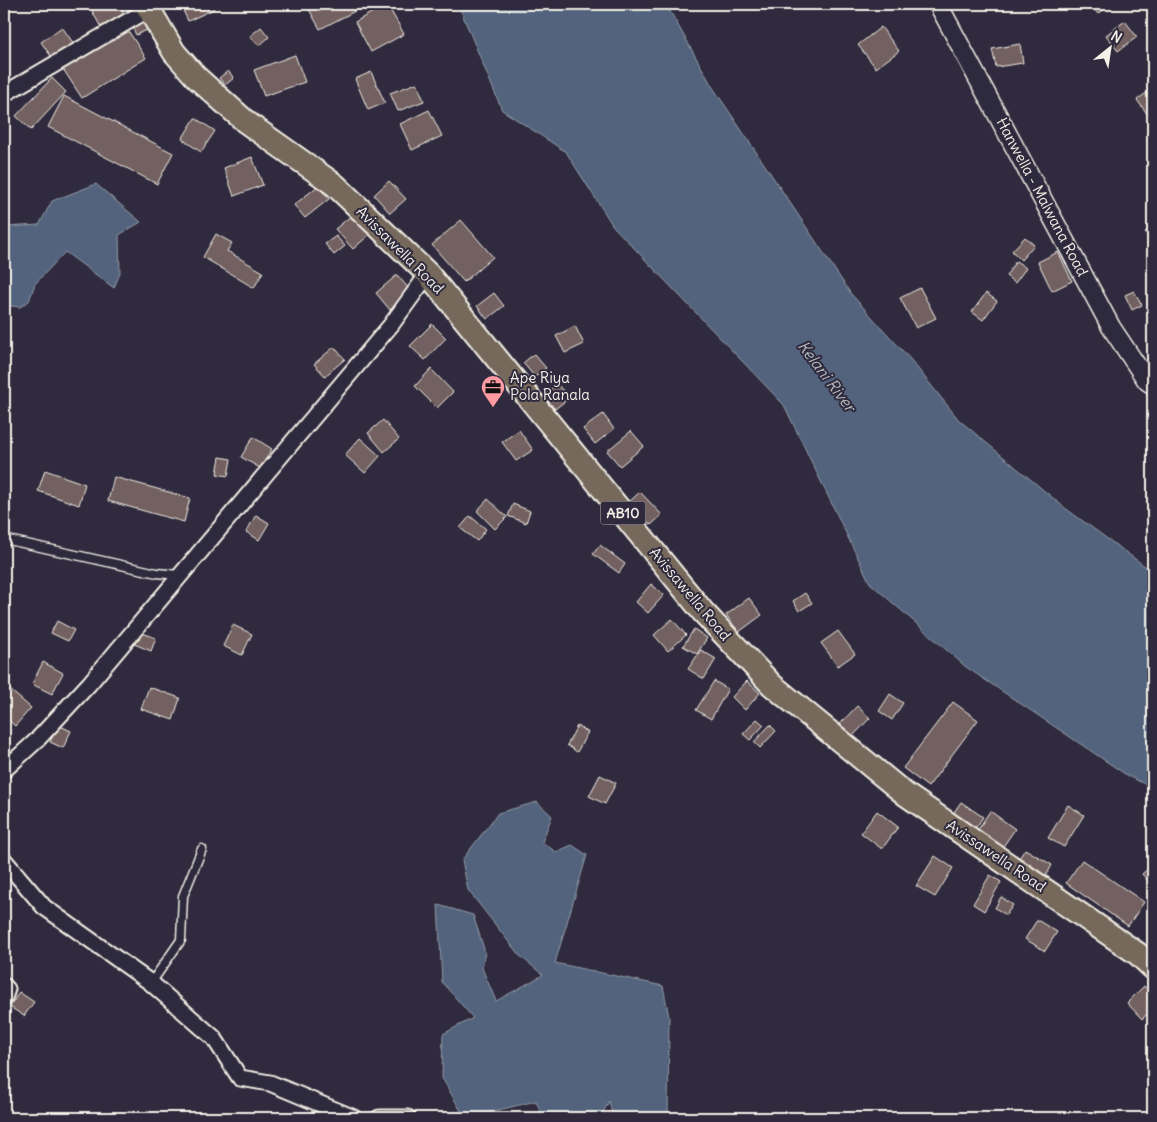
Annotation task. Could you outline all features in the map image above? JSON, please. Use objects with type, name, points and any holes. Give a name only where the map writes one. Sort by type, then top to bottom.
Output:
[{"type":"main road","name":"Avissawella Road","points":[[147,7],[174,52],[196,77],[246,122],[335,185],[428,274],[703,612],[772,685],[905,794],[1138,954],[1153,968]]},
{"type":"street","name":"Hanwella - Malwana Road","points":[[938,4],[1111,327],[1147,381],[1153,385]]},
{"type":"street","points":[[4,94],[147,7]]},
{"type":"street","points":[[4,770],[37,740],[89,684],[390,325],[428,274]]},
{"type":"street","points":[[4,860],[44,908],[151,983],[214,1038],[240,1078],[270,1084],[354,1118]]},
{"type":"street","points":[[4,986],[8,989],[4,998]]},
{"type":"street","points":[[379,1118],[408,1118]]},
{"type":"lane","points":[[4,539],[157,573],[179,575]]},
{"type":"lane","points":[[151,983],[181,940],[183,896],[202,849]]},
{"type":"water","name":"Kelani River","points":[[458,4],[666,4],[712,86],[851,294],[910,359],[959,420],[1065,508],[1153,572],[1153,788],[1128,776],[966,667],[870,583],[784,405],[613,226],[566,152],[502,110]]},
{"type":"water","points":[[96,184],[141,222],[119,235],[120,273],[114,288],[65,252],[35,284],[29,301],[20,307],[4,305],[4,227],[39,225],[52,201]]},
{"type":"water","points":[[537,802],[552,816],[542,842],[556,852],[572,845],[587,855],[555,963],[663,986],[669,1017],[668,1118],[613,1118],[609,1101],[600,1118],[543,1118],[536,1101],[465,1118],[442,1078],[443,1034],[473,1018],[442,982],[438,905],[473,915],[485,952],[482,968],[496,1001],[543,975],[519,955],[468,890],[462,860],[498,813]]},
{"type":"building","points":[[104,4],[119,4],[126,18],[103,31],[92,11]]},
{"type":"building","points":[[125,4],[141,4],[142,6],[130,13]]},
{"type":"building","points":[[180,4],[211,4],[214,9],[188,21]]},
{"type":"building","points":[[306,4],[351,4],[355,11],[320,29]]},
{"type":"building","points":[[387,4],[404,34],[371,52],[355,22]]},
{"type":"building","points":[[1090,4],[1112,4],[1098,14]]},
{"type":"building","points":[[142,19],[147,30],[136,35],[131,24]]},
{"type":"building","points":[[1125,21],[1137,37],[1118,51],[1106,35]]},
{"type":"building","points":[[62,27],[76,47],[55,62],[41,42]]},
{"type":"building","points":[[261,27],[269,37],[259,46],[250,36]]},
{"type":"building","points":[[881,27],[899,51],[876,68],[858,45]]},
{"type":"building","points":[[127,29],[146,58],[82,98],[63,69]]},
{"type":"building","points":[[1020,44],[1023,63],[996,67],[992,49]]},
{"type":"building","points":[[295,55],[305,82],[264,96],[254,70]]},
{"type":"building","points":[[228,71],[234,78],[225,85],[219,78]]},
{"type":"building","points":[[371,72],[385,103],[368,110],[355,79]]},
{"type":"building","points":[[52,78],[66,92],[31,130],[16,116]]},
{"type":"building","points":[[417,83],[424,101],[398,111],[390,93]]},
{"type":"building","points":[[1153,88],[1153,111],[1148,115],[1137,100]]},
{"type":"building","points":[[64,96],[173,153],[157,184],[48,127]]},
{"type":"building","points":[[429,110],[442,136],[412,150],[400,124]]},
{"type":"building","points":[[195,118],[215,131],[201,152],[182,139]]},
{"type":"building","points":[[252,157],[263,185],[234,196],[224,168]]},
{"type":"building","points":[[389,181],[406,199],[390,213],[374,195]]},
{"type":"building","points":[[318,186],[329,199],[305,218],[294,205]]},
{"type":"building","points":[[352,215],[369,235],[353,249],[335,229]]},
{"type":"building","points":[[461,220],[493,257],[464,282],[432,245]]},
{"type":"building","points":[[1153,226],[1153,242],[1145,232]]},
{"type":"building","points":[[216,234],[232,243],[227,251],[263,272],[254,288],[203,257]]},
{"type":"building","points":[[336,236],[345,246],[334,255],[325,244]]},
{"type":"building","points":[[1025,237],[1034,245],[1021,260],[1012,251]]},
{"type":"building","points":[[1058,252],[1072,281],[1052,291],[1038,262]]},
{"type":"building","points":[[1016,261],[1026,268],[1015,283],[1006,276]]},
{"type":"building","points":[[397,275],[411,291],[390,310],[376,293]]},
{"type":"building","points":[[920,288],[936,318],[916,328],[900,298]]},
{"type":"building","points":[[1134,291],[1142,305],[1132,310],[1125,295]]},
{"type":"building","points":[[494,293],[504,306],[487,319],[477,306]]},
{"type":"building","points":[[986,293],[997,301],[983,320],[972,312]]},
{"type":"building","points":[[432,324],[446,338],[425,360],[410,346]]},
{"type":"building","points":[[575,326],[584,344],[565,353],[556,336]]},
{"type":"building","points":[[334,347],[345,359],[325,376],[314,364]]},
{"type":"building","points":[[534,354],[546,368],[535,377],[523,363]]},
{"type":"building","points":[[431,369],[453,392],[437,408],[415,386]]},
{"type":"building","points":[[557,384],[569,398],[555,409],[543,395]]},
{"type":"building","points":[[603,414],[614,429],[595,444],[583,429]]},
{"type":"building","points":[[383,420],[399,439],[384,452],[368,433]]},
{"type":"building","points":[[519,430],[533,450],[516,461],[502,442]]},
{"type":"building","points":[[631,431],[644,446],[620,466],[607,451]]},
{"type":"building","points":[[253,437],[272,449],[260,468],[241,457]]},
{"type":"building","points":[[360,438],[380,456],[365,473],[345,455]]},
{"type":"building","points":[[220,457],[231,459],[228,476],[217,474]]},
{"type":"building","points":[[45,470],[85,484],[79,505],[38,491]]},
{"type":"building","points":[[114,477],[190,498],[184,522],[108,501]]},
{"type":"building","points":[[640,492],[662,515],[651,525],[629,502]]},
{"type":"building","points":[[488,499],[507,517],[495,529],[477,511]]},
{"type":"building","points":[[513,504],[530,511],[526,523],[508,516]]},
{"type":"building","points":[[256,515],[269,523],[259,540],[246,532]]},
{"type":"building","points":[[470,516],[486,529],[477,541],[460,528]]},
{"type":"building","points":[[600,545],[625,564],[619,573],[593,554]]},
{"type":"building","points":[[651,584],[664,595],[648,613],[636,602]]},
{"type":"building","points":[[805,593],[812,603],[799,611],[793,601]]},
{"type":"building","points":[[749,598],[762,615],[739,632],[726,615]]},
{"type":"building","points":[[672,619],[686,635],[668,651],[654,635]]},
{"type":"building","points":[[57,621],[74,630],[68,641],[51,633]]},
{"type":"building","points":[[233,625],[252,634],[242,655],[223,646]]},
{"type":"building","points":[[694,629],[707,638],[697,654],[683,646]]},
{"type":"building","points":[[137,631],[156,638],[151,651],[132,643]]},
{"type":"building","points":[[838,631],[855,654],[838,666],[821,643]]},
{"type":"building","points":[[701,650],[716,659],[704,679],[688,669]]},
{"type":"building","points":[[43,662],[63,673],[52,694],[32,684]]},
{"type":"building","points":[[714,681],[728,689],[711,719],[696,710]]},
{"type":"building","points":[[747,681],[760,693],[745,710],[732,697]]},
{"type":"building","points":[[149,687],[180,698],[173,720],[141,709]]},
{"type":"building","points":[[9,689],[31,708],[15,726],[4,716],[4,695]]},
{"type":"building","points":[[890,694],[903,703],[892,720],[879,711]]},
{"type":"building","points":[[953,702],[978,720],[928,787],[903,768]]},
{"type":"building","points":[[857,706],[870,718],[853,736],[840,724]]},
{"type":"building","points":[[757,719],[764,725],[750,740],[743,734]]},
{"type":"building","points":[[58,725],[71,731],[63,748],[50,742]]},
{"type":"building","points":[[770,725],[776,731],[760,748],[754,742]]},
{"type":"building","points":[[577,726],[588,732],[577,752],[567,745]]},
{"type":"building","points":[[600,775],[616,783],[605,804],[589,796]]},
{"type":"building","points":[[961,802],[983,817],[974,830],[952,815]]},
{"type":"building","points":[[1068,805],[1084,815],[1064,847],[1048,838]]},
{"type":"building","points":[[877,811],[898,827],[882,849],[861,833]]},
{"type":"building","points":[[990,811],[1015,829],[1002,848],[977,831]]},
{"type":"building","points":[[1025,849],[1052,865],[1046,876],[1018,860]]},
{"type":"building","points":[[935,856],[953,868],[935,897],[916,886]]},
{"type":"building","points":[[1082,860],[1144,902],[1128,926],[1066,883]]},
{"type":"building","points":[[1153,864],[1153,886],[1142,874]]},
{"type":"building","points":[[990,875],[1001,882],[984,911],[973,904]]},
{"type":"building","points":[[1001,897],[1013,905],[1006,915],[995,908]]},
{"type":"building","points":[[1037,920],[1057,932],[1045,951],[1025,939]]},
{"type":"building","points":[[1144,986],[1153,996],[1153,1008],[1142,1019],[1127,1003]]},
{"type":"building","points":[[19,992],[34,1002],[24,1016],[10,1007]]},
{"type":"place","name":"Ape Riya Pola Ranala","points":[[493,408]]}]
